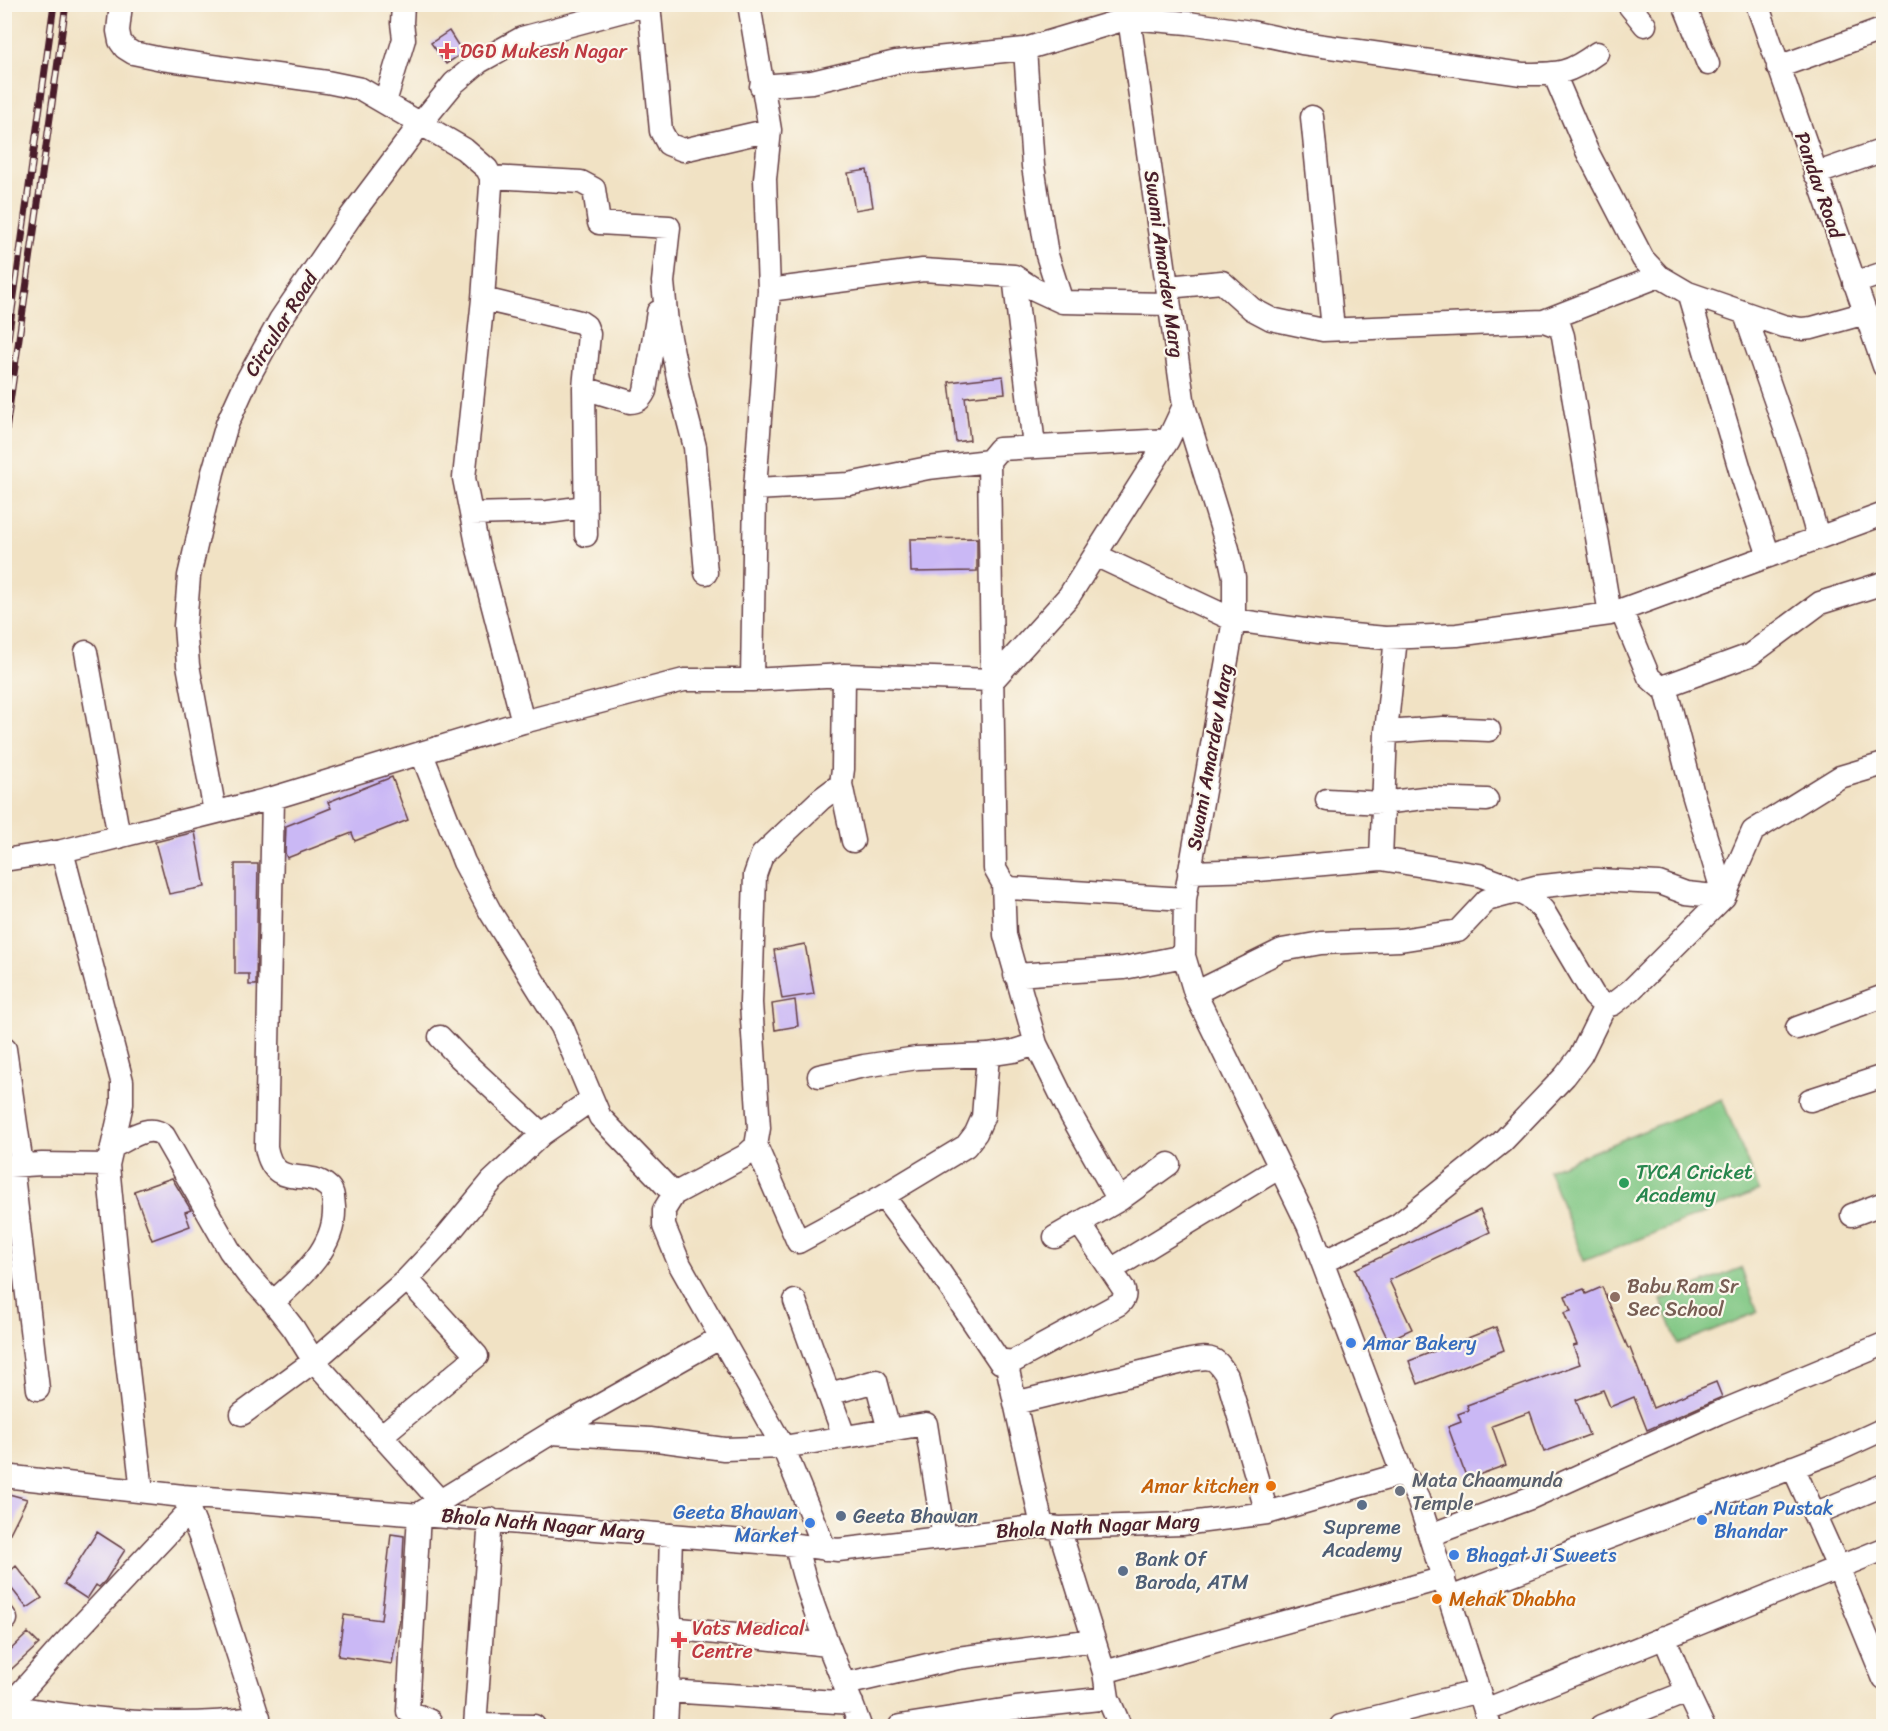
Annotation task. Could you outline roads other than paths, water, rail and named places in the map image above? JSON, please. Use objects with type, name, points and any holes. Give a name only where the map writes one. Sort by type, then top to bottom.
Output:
[{"type":"street","points":[[121,4],[118,31],[120,41],[133,53],[361,89],[464,149],[487,169],[491,177],[483,299],[464,478],[478,549],[524,722]]},
{"type":"street","points":[[385,102],[404,39],[403,4]]},
{"type":"street","points":[[649,4],[661,131],[668,144],[682,150],[770,130]]},
{"type":"street","name":"Circular Road","points":[[215,812],[188,665],[185,626],[189,576],[199,525],[227,424],[246,380],[280,320],[351,216],[454,83],[479,62],[522,38],[649,4]]},
{"type":"street","points":[[749,4],[770,130],[765,179],[769,290],[755,489],[752,680]]},
{"type":"street","points":[[1628,4],[1645,25]]},
{"type":"street","points":[[1684,4],[1708,64]]},
{"type":"street","name":"Pandav Road","points":[[1756,4],[1884,366]]},
{"type":"street","points":[[761,86],[812,82],[896,62],[1025,49],[1128,11],[1302,42],[1522,74],[1554,74],[1575,69],[1597,53]]},
{"type":"street","name":"Swami Amardev Marg","points":[[1128,11],[1184,406],[1228,549],[1234,577],[1234,620],[1185,898],[1184,956],[1195,993],[1309,1227],[1401,1475],[1409,1481],[1418,1499],[1485,1709]]},
{"type":"street","points":[[1778,67],[1884,29]]},
{"type":"street","points":[[1025,49],[1033,166],[1047,255],[1062,302]]},
{"type":"street","points":[[1554,74],[1587,152],[1643,259],[1659,276],[1688,293],[1783,326],[1802,329],[1866,313]]},
{"type":"street","points":[[1312,117],[1333,329]]},
{"type":"street","points":[[1815,174],[1884,150]]},
{"type":"street","points":[[491,177],[581,182],[594,189],[599,223],[669,227],[663,282],[667,323],[695,447],[706,573]]},
{"type":"street","points":[[769,290],[923,270],[1014,276],[1034,289],[1062,302],[1168,296],[1222,282],[1252,309],[1271,319],[1323,330],[1544,321],[1659,276]]},
{"type":"street","points":[[1854,283],[1884,273]]},
{"type":"street","points":[[1014,276],[1034,446]]},
{"type":"street","points":[[1688,293],[1741,473],[1769,556]]},
{"type":"street","points":[[483,299],[580,322],[586,326],[589,334],[584,388],[586,535]]},
{"type":"street","points":[[584,388],[630,402],[641,399],[645,391],[658,312]]},
{"type":"street","points":[[1746,314],[1796,460],[1818,537]]},
{"type":"street","points":[[1544,321],[1560,327],[1563,336],[1616,612],[1649,677],[1659,686],[1665,686],[1750,655],[1820,603],[1884,583]]},
{"type":"street","points":[[4,860],[62,851],[273,798],[524,722],[684,680],[752,680],[844,675],[993,680],[1069,596],[1168,440],[1184,406]]},
{"type":"street","points":[[1119,1200],[1071,1115],[1035,1044],[1005,935],[1002,883],[995,869],[989,461],[999,449],[1168,440]]},
{"type":"street","points":[[755,489],[849,484],[928,468],[989,461]]},
{"type":"street","points":[[471,514],[548,512],[585,507]]},
{"type":"street","points":[[1095,555],[1234,620],[1319,632],[1396,638],[1457,635],[1616,612],[1884,514]]},
{"type":"street","points":[[1381,859],[1386,732],[1396,638]]},
{"type":"street","points":[[86,652],[119,837]]},
{"type":"street","points":[[844,675],[841,784],[853,841]]},
{"type":"street","points":[[1665,686],[1693,794],[1724,897]]},
{"type":"street","points":[[1386,732],[1443,728],[1489,730]]},
{"type":"street","points":[[422,754],[464,862],[491,913],[562,1027],[600,1117],[674,1194]]},
{"type":"street","points":[[1323,1262],[1398,1225],[1502,1142],[1566,1076],[1581,1054],[1605,1006],[1613,1004],[1631,990],[1724,897],[1753,831],[1840,777],[1884,764]]},
{"type":"street","points":[[841,784],[821,799],[762,855],[755,875],[751,1003],[759,1128],[756,1146],[798,1242],[883,1196],[966,1146],[983,1117],[988,1055]]},
{"type":"street","points":[[273,798],[266,1147],[269,1160],[275,1169],[327,1185],[333,1194],[334,1213],[330,1231],[320,1253],[302,1276],[273,1302]]},
{"type":"street","points":[[1327,800],[1382,803],[1424,798],[1488,800]]},
{"type":"street","points":[[62,851],[123,1081],[122,1104],[110,1156],[125,1341],[142,1491]]},
{"type":"street","points":[[1190,872],[1258,870],[1381,859],[1479,875],[1532,898],[1543,910],[1594,996],[1605,1006]]},
{"type":"street","points":[[1195,993],[1282,950],[1321,943],[1400,940],[1458,931],[1487,900],[1536,887],[1597,880],[1659,883],[1686,893],[1724,897]]},
{"type":"street","points":[[1002,883],[1011,888],[1185,898]]},
{"type":"street","points":[[1015,975],[1124,968],[1184,956]]},
{"type":"street","points":[[1797,1028],[1884,996]]},
{"type":"street","points":[[440,1037],[542,1134]]},
{"type":"street","points":[[819,1076],[917,1058],[988,1055],[1014,1051],[1035,1044]]},
{"type":"street","points":[[5,1049],[13,1166],[38,1389]]},
{"type":"street","points":[[1810,1100],[1884,1076]]},
{"type":"street","points":[[242,1414],[314,1361],[407,1279],[439,1245],[492,1181],[542,1134],[591,1100]]},
{"type":"street","points":[[13,1166],[110,1156],[150,1130],[158,1131],[165,1136],[230,1251],[248,1275],[294,1329],[314,1361],[440,1501]]},
{"type":"street","points":[[756,1146],[745,1156],[674,1194],[664,1210],[664,1226],[680,1265],[783,1447],[825,1549]]},
{"type":"street","points":[[1055,1237],[1119,1200],[1169,1164]]},
{"type":"street","points":[[1112,1270],[1280,1167]]},
{"type":"street","points":[[883,1196],[939,1271],[1000,1362],[1014,1361],[1119,1304],[1125,1294],[1112,1270],[1080,1224]]},
{"type":"street","points":[[1852,1215],[1884,1203]]},
{"type":"street","points":[[381,1436],[477,1356],[407,1279]]},
{"type":"street","points":[[795,1301],[844,1436]]},
{"type":"street","points":[[429,1726],[430,1721],[408,1711],[419,1514],[551,1433],[720,1337]]},
{"type":"street","points":[[1430,1535],[1530,1498],[1718,1413],[1884,1344]]},
{"type":"street","points":[[1015,1403],[1207,1357],[1218,1362],[1227,1376],[1267,1513]]},
{"type":"street","points":[[1006,1361],[1015,1403],[1050,1527],[1094,1640],[1104,1672],[1108,1698],[1120,1726]]},
{"type":"street","points":[[829,1394],[876,1381],[890,1430]]},
{"type":"street","points":[[551,1433],[650,1439],[724,1449],[783,1447],[926,1424],[944,1538]]},
{"type":"street","points":[[1104,1672],[1447,1588],[1793,1467],[1884,1429]]},
{"type":"street","points":[[1793,1467],[1882,1674]]},
{"type":"street","name":"Bhola Nath Nagar Marg","points":[[4,1476],[142,1491],[186,1503],[490,1519],[796,1545],[838,1551],[1050,1527],[1182,1524],[1267,1513],[1401,1475]]},
{"type":"street","points":[[1814,1514],[1884,1485]]},
{"type":"street","points":[[186,1503],[204,1548],[260,1722],[164,1724],[7,1710],[62,1646],[186,1503]]},
{"type":"street","points":[[490,1519],[475,1726],[534,1726]]},
{"type":"street","points":[[666,1726],[671,1628],[669,1608],[672,1535]]},
{"type":"street","points":[[796,1545],[800,1564],[828,1645],[860,1726]]},
{"type":"street","points":[[1341,1726],[1485,1709],[1884,1549]]},
{"type":"street","points":[[671,1628],[828,1645]]},
{"type":"street","points":[[1664,1637],[1702,1726]]},
{"type":"street","points":[[668,1691],[849,1694],[958,1658],[1094,1640]]},
{"type":"street","points":[[1600,1726],[1687,1692]]},
{"type":"street","points":[[900,1726],[1016,1708],[1108,1698]]},
{"type":"railway","points":[[4,369],[54,4]]},
{"type":"railway","points":[[4,445],[66,4]]},
{"type":"place","name":"DGD Mukesh Nagar","points":[[447,51]]},
{"type":"place","name":"TYCA Cricket Academy","points":[[1624,1183]]},
{"type":"place","name":"Babu Ram Sr Sec School","points":[[1615,1297]]},
{"type":"place","name":"Amar Bakery","points":[[1351,1343]]},
{"type":"place","name":"Amar kitchen","points":[[1271,1486]]},
{"type":"place","name":"Mata Chaamunda Temple","points":[[1400,1491]]},
{"type":"place","name":"Supreme Academy","points":[[1362,1505]]},
{"type":"place","name":"Geeta Bhawan","points":[[841,1516]]},
{"type":"place","name":"Nutan Pustak Bhandar","points":[[1702,1520]]},
{"type":"place","name":"Geeta Bhawan Market","points":[[810,1523]]},
{"type":"place","name":"Bhagat Ji Sweets","points":[[1454,1555]]},
{"type":"place","name":"Bank Of Baroda, ATM","points":[[1123,1571]]},
{"type":"place","name":"Mehak Dhabha","points":[[1437,1599]]},
{"type":"place","name":"Vats Medical Centre","points":[[679,1640]]}]
